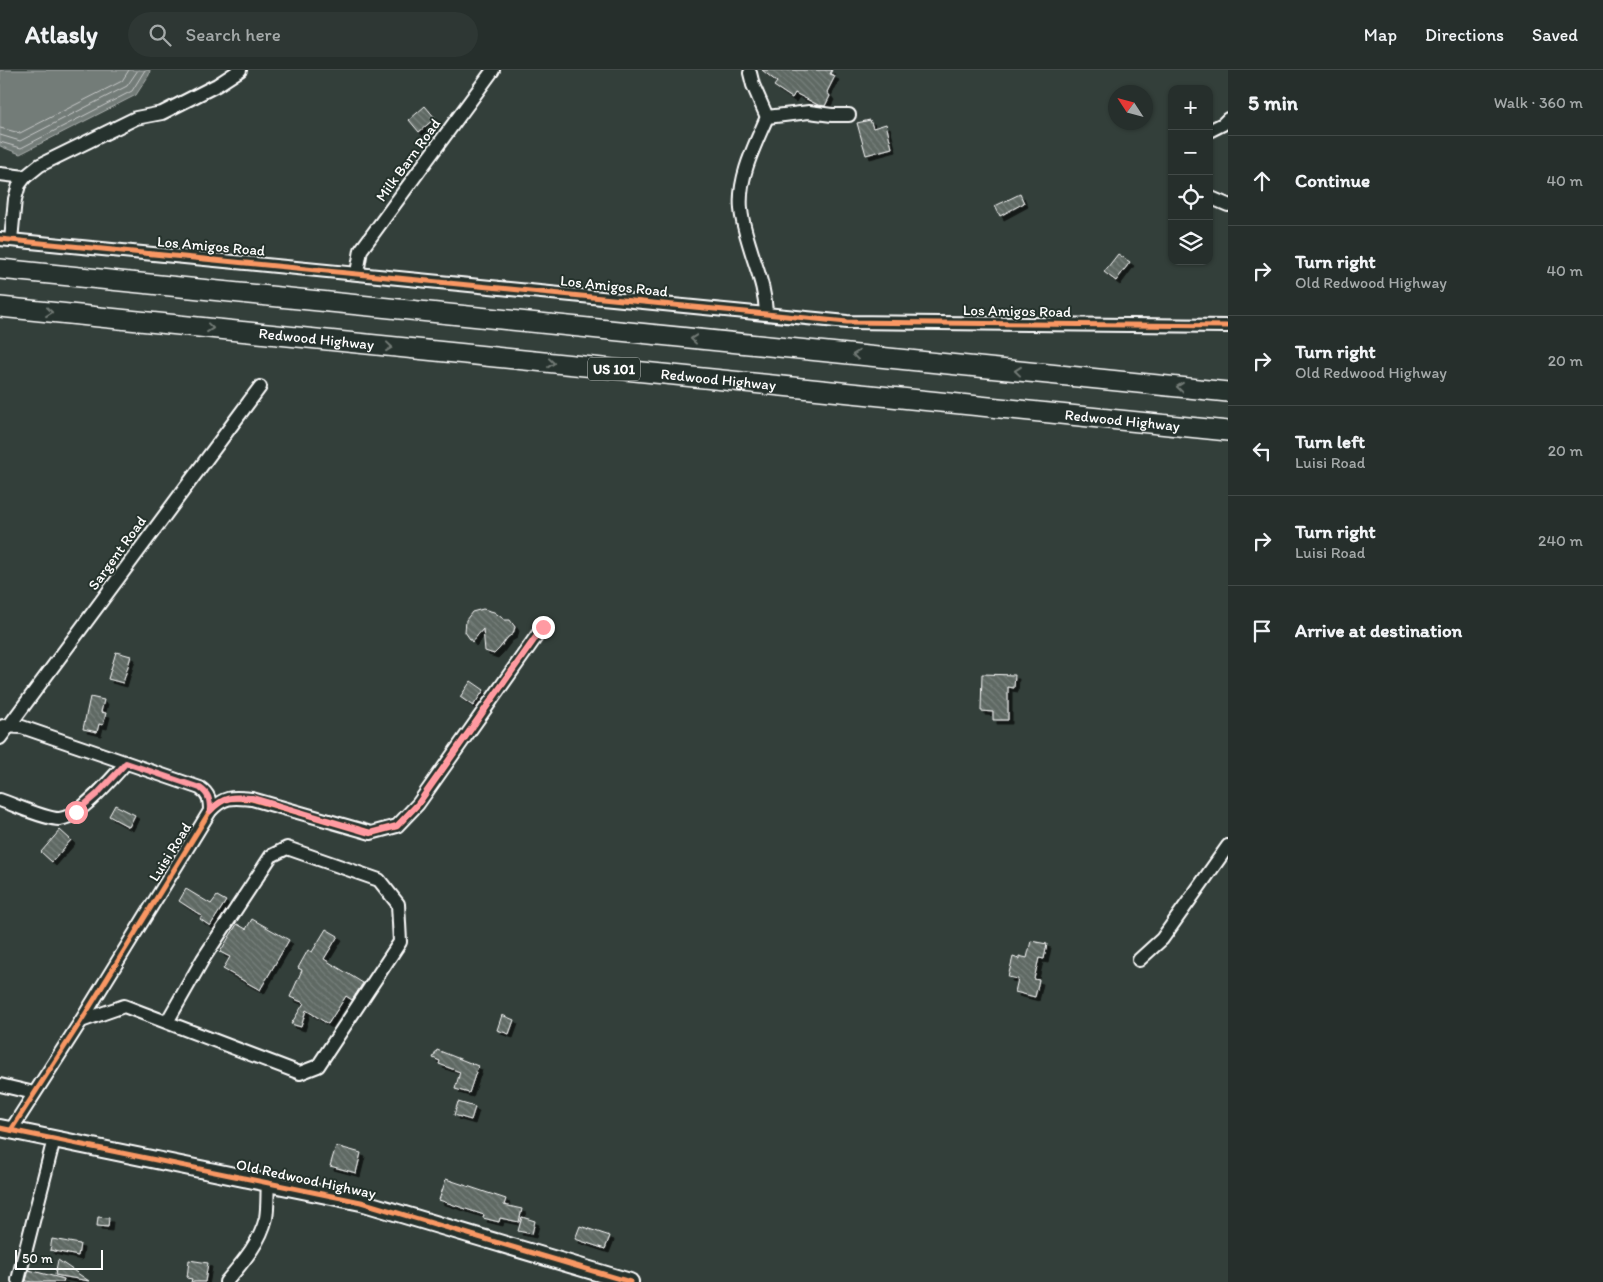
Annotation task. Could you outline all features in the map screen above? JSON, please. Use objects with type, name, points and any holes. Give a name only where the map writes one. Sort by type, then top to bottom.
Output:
[{"type":"highway","points":[[0,270],[1228,392]]},
{"type":"highway","name":"Redwood Highway","points":[[0,307],[1228,431]]},
{"type":"main road","name":"Old Redwood Highway","points":[[5,1129],[361,1202],[630,1282]]},
{"type":"street","points":[[5,239],[19,185],[25,177],[40,165],[136,118],[162,113],[217,85],[240,70]]},
{"type":"street","name":"Milk Barn Road","points":[[357,273],[361,250],[494,70]]},
{"type":"street","points":[[750,73],[753,85],[767,117],[742,184],[741,202],[746,234],[764,290],[766,314]]},
{"type":"street","points":[[767,117],[810,112],[849,115]]},
{"type":"street","points":[[1211,130],[1228,119]]},
{"type":"street","points":[[0,174],[25,177]]},
{"type":"street","points":[[1213,198],[1228,205]]},
{"type":"street","name":"Los Amigos Road","points":[[5,239],[848,322],[1228,326]]},
{"type":"street","name":"Sargent Road","points":[[0,738],[4,725],[260,387]]},
{"type":"street","name":"Luisi Road","points":[[5,1129],[34,1093],[81,1021],[216,804],[233,797],[252,798],[370,833],[397,826],[418,804],[543,627]]},
{"type":"street","points":[[4,725],[22,727],[200,788],[208,795],[210,811]]},
{"type":"street","points":[[0,800],[52,818],[64,818],[76,812],[97,794],[126,763]]},
{"type":"street","points":[[1139,960],[1162,939],[1228,846]]},
{"type":"street","points":[[81,1021],[124,1006],[300,1073],[318,1066],[400,942],[398,904],[379,880],[287,848],[271,856],[203,959],[167,1022]]},
{"type":"street","points":[[0,1085],[34,1093]]},
{"type":"street","points":[[18,1280],[54,1139]]},
{"type":"street","points":[[226,1282],[249,1255],[260,1233],[266,1218],[268,1182]]},
{"type":"water","points":[[0,70],[150,70],[149,75],[136,95],[20,154],[0,146]]},
{"type":"building","points":[[762,70],[832,70],[830,74],[835,76],[827,92],[830,96],[825,106],[818,105],[795,93],[792,98],[774,86],[777,82]]},
{"type":"building","points":[[425,106],[435,118],[419,132],[409,120]]},
{"type":"building","points":[[870,120],[873,128],[886,124],[892,148],[866,155],[857,123]]},
{"type":"building","points":[[1020,194],[1024,203],[1000,216],[995,206]]},
{"type":"building","points":[[1118,254],[1130,262],[1116,281],[1104,272]]},
{"type":"building","points":[[483,609],[494,612],[505,620],[510,620],[515,627],[513,634],[508,637],[494,654],[485,651],[483,629],[472,642],[465,632],[466,620],[472,612]]},
{"type":"building","points":[[116,652],[131,656],[123,683],[108,679]]},
{"type":"building","points":[[982,674],[1015,675],[1014,688],[1008,687],[1008,720],[993,720],[993,712],[981,711]]},
{"type":"building","points":[[471,681],[484,690],[473,706],[460,697]]},
{"type":"building","points":[[90,697],[104,700],[101,712],[106,713],[103,725],[99,724],[97,732],[83,729]]},
{"type":"building","points":[[115,805],[135,815],[129,827],[109,816]]},
{"type":"building","points":[[60,830],[71,840],[52,862],[41,852]]},
{"type":"building","points":[[186,889],[211,904],[217,896],[226,901],[210,926],[200,919],[202,916],[179,901]]},
{"type":"building","points":[[252,919],[289,940],[260,990],[223,969],[230,957],[220,952],[237,924],[246,929]]},
{"type":"building","points":[[326,929],[338,936],[324,959],[363,983],[352,1000],[346,996],[328,1024],[306,1010],[301,1027],[291,1024],[304,1003],[290,997],[302,970],[298,968],[308,950],[312,952]]},
{"type":"building","points":[[1031,941],[1047,944],[1044,959],[1039,958],[1034,979],[1039,980],[1035,997],[1015,992],[1018,979],[1008,977],[1013,957],[1019,959],[1019,956],[1027,958]]},
{"type":"building","points":[[502,1015],[514,1020],[509,1034],[497,1030]]},
{"type":"building","points":[[437,1050],[478,1066],[469,1093],[455,1089],[460,1072],[439,1064],[440,1061],[433,1058]]},
{"type":"building","points":[[458,1102],[475,1107],[471,1120],[454,1115]]},
{"type":"building","points":[[336,1146],[361,1153],[356,1173],[330,1166]]},
{"type":"building","points":[[446,1179],[506,1199],[504,1205],[522,1209],[519,1222],[500,1218],[499,1222],[483,1218],[484,1215],[439,1200]]},
{"type":"building","points":[[98,1217],[109,1218],[108,1227],[97,1226]]},
{"type":"building","points":[[522,1217],[535,1221],[532,1234],[518,1231]]},
{"type":"building","points":[[580,1226],[610,1236],[605,1249],[575,1239]]},
{"type":"building","points":[[52,1239],[80,1244],[78,1256],[50,1250]]},
{"type":"building","points":[[58,1260],[89,1281],[55,1275]]},
{"type":"building","points":[[189,1260],[208,1263],[205,1282],[191,1282],[192,1279],[187,1278]]},
{"type":"building","points":[[29,1270],[64,1279],[63,1282],[26,1281]]},
{"type":"cycle path","points":[[0,239],[847,322],[1228,326]]},
{"type":"cycle path","points":[[11,1130],[81,1021],[210,811],[215,806],[229,799],[252,799],[371,833],[397,826],[418,804],[543,627]]},
{"type":"cycle path","points":[[0,1128],[361,1202],[630,1282]]},
{"type":"route","points":[[76,812],[97,794],[126,763],[200,788],[208,795],[210,811],[216,804],[225,799],[233,797],[252,798],[370,833],[397,826],[418,804],[543,627]]}]
